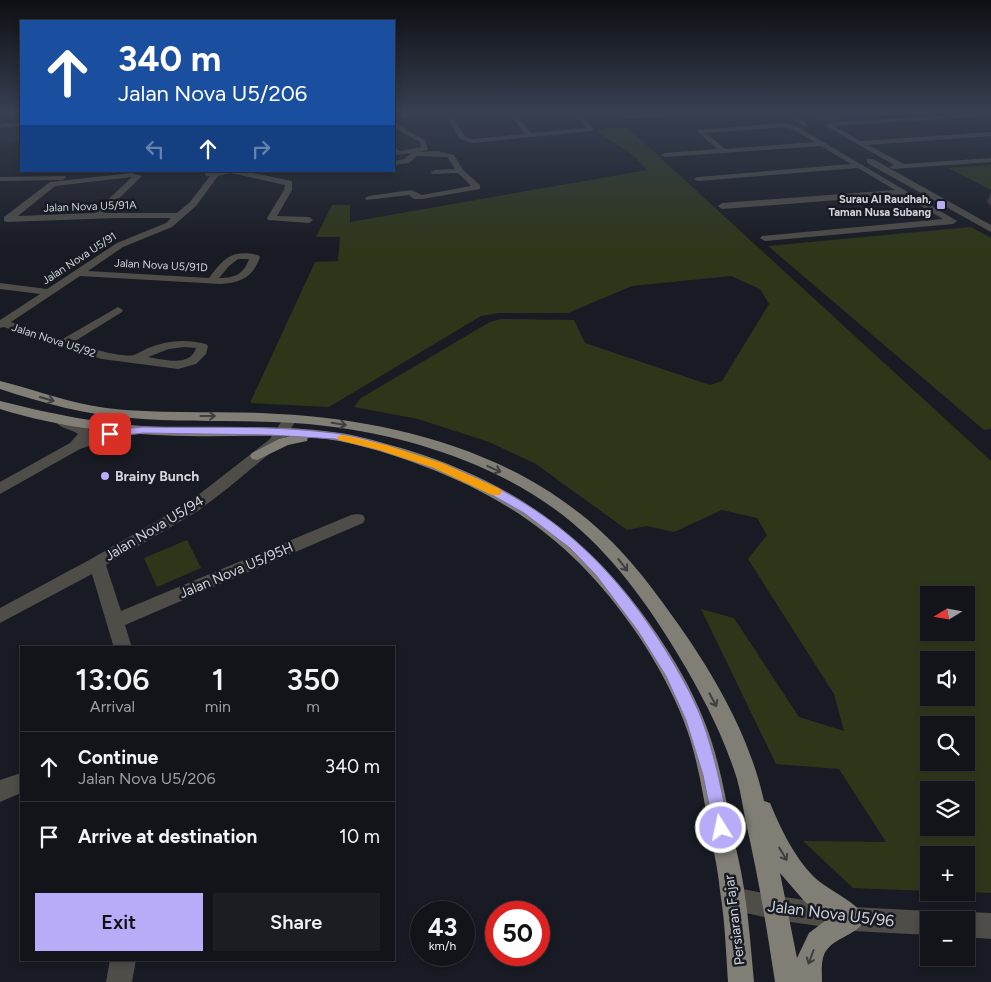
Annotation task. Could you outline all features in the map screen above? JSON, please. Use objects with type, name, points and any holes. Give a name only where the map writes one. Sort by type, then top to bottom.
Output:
[{"type":"main road","points":[[0,385],[64,404],[109,412],[286,426],[336,423],[377,430],[433,446],[489,466],[522,482],[569,512],[614,553],[668,620],[722,716],[772,835],[796,875],[814,893],[853,919],[817,940],[807,965],[809,982]]},
{"type":"main road","name":"Persiaran Fajar","points":[[0,406],[63,422],[143,430],[257,432],[286,426],[382,447],[438,466],[482,484],[528,510],[574,545],[601,572],[643,628],[672,672],[694,720],[711,775],[734,899],[741,982]]},
{"type":"main road","points":[[257,432],[259,442],[257,456]]},
{"type":"main road","points":[[257,456],[284,442],[298,438],[327,436]]},
{"type":"main road","points":[[747,778],[777,908],[788,982]]},
{"type":"street","points":[[395,163],[406,161],[410,158]]},
{"type":"street","points":[[368,198],[411,192],[417,197],[422,197],[477,187],[460,170],[452,158]]},
{"type":"street","points":[[846,158],[952,221]]},
{"type":"street","points":[[866,158],[991,229]]},
{"type":"street","points":[[887,158],[902,166]]},
{"type":"street","points":[[882,168],[991,160]]},
{"type":"street","points":[[430,162],[441,183]]},
{"type":"street","points":[[698,179],[859,166]]},
{"type":"street","points":[[435,172],[460,170]]},
{"type":"street","points":[[0,179],[47,179],[71,174],[104,172]]},
{"type":"street","points":[[235,172],[289,183],[288,190],[271,218],[309,220]]},
{"type":"street","name":"Jalan Nova U5/91","points":[[2,324],[120,245],[169,225],[193,204],[212,173]]},
{"type":"street","points":[[4,219],[54,184],[131,175],[138,176],[96,216]]},
{"type":"street","points":[[382,187],[400,188],[405,193]]},
{"type":"street","points":[[722,206],[903,192]]},
{"type":"street","points":[[380,197],[384,203],[391,204]]},
{"type":"street","name":"Jalan Nova U5/91A","points":[[4,219],[180,216]]},
{"type":"street","points":[[765,238],[974,219]]},
{"type":"street","name":"Jalan Nova U5/91D","points":[[78,273],[212,281]]},
{"type":"street","points":[[0,286],[49,292]]},
{"type":"street","points":[[63,344],[118,310]]},
{"type":"street","name":"Jalan Nova U5/92","points":[[2,324],[102,355],[135,359],[178,364],[192,361],[200,354],[202,346],[189,342],[174,344],[159,347],[135,359]]},
{"type":"street","points":[[63,422],[80,429],[85,434],[75,446]]},
{"type":"street","name":"Jalan Nova U5/94","points":[[0,616],[193,507],[223,486],[275,442],[286,426]]},
{"type":"street","points":[[0,489],[75,446],[110,434],[143,430]]},
{"type":"street","name":"Jalan Nova U5/95H","points":[[116,621],[357,519]]},
{"type":"street","points":[[96,563],[122,646]]},
{"type":"street","points":[[0,791],[20,783]]},
{"type":"street","name":"Jalan Nova U5/96","points":[[734,899],[777,908],[853,919],[920,923]]},
{"type":"street","points":[[975,925],[991,926]]},
{"type":"street","points":[[119,982],[123,961]]},
{"type":"green space","points":[[636,158],[661,158],[991,461],[991,893],[975,892],[975,846],[920,846],[920,891],[853,888],[803,841],[886,842],[839,769],[776,764],[701,609],[734,618],[799,717],[844,731],[834,694],[748,559],[767,535],[757,518],[722,510],[674,532],[647,526],[627,530],[536,464],[489,442],[418,419],[354,407],[361,398],[490,322],[501,319],[574,320],[585,343],[710,385],[722,381],[769,304],[760,289],[731,276],[632,286],[568,313],[499,313],[481,316],[329,407],[250,403],[315,262],[338,261],[340,237],[316,237],[332,205],[350,205],[350,222],[647,170]]},
{"type":"green space","points":[[991,165],[991,190],[948,168]]},
{"type":"green space","points":[[971,227],[991,238],[991,429],[984,430],[768,246]]},
{"type":"green space","points":[[187,540],[201,568],[157,587],[144,558]]},
{"type":"slow traffic","points":[[343,438],[382,447],[438,466],[482,484],[496,492]]},
{"type":"place","name":"Surau Al Raudhah, Taman Nusa Subang","points":[[941,205]]},
{"type":"place","name":"Brainy Bunch","points":[[105,476]]},
{"type":"route","points":[[110,434],[143,430],[271,432],[335,436],[382,447],[438,466],[482,484],[528,510],[574,545],[601,572],[643,628],[672,672],[694,720],[711,775],[721,828]]}]
